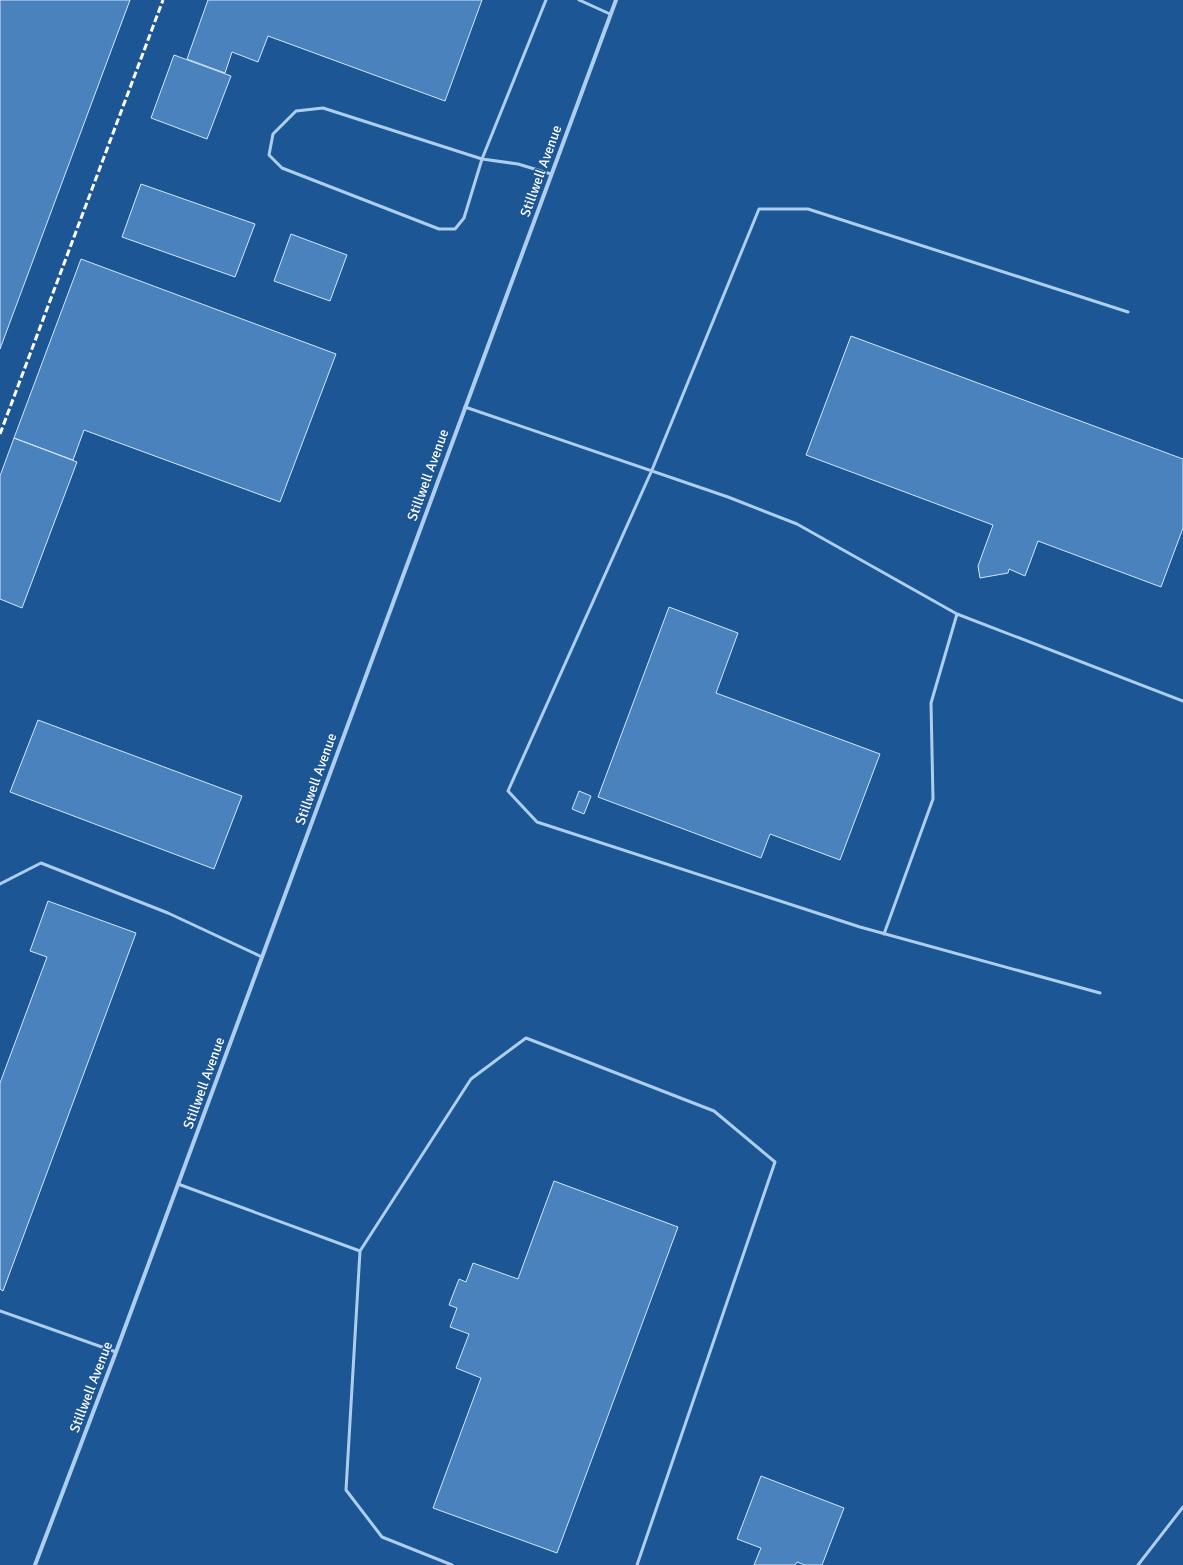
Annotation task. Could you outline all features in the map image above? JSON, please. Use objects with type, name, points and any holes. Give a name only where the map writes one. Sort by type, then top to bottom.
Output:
[{"type":"street","name":"Stillwell Avenue","points":[[35,1565],[116,1352],[616,0]]},
{"type":"lane","points":[[546,0],[482,159],[464,218],[455,228],[439,229],[282,168],[269,155],[273,134],[296,111],[323,108],[482,159],[518,164],[551,174]]},
{"type":"lane","points":[[579,0],[610,14]]},
{"type":"lane","points":[[1100,994],[884,934],[537,822],[508,790],[652,470],[759,209],[808,209],[1128,312]]},
{"type":"lane","points":[[465,407],[652,470],[728,497],[797,524],[957,614],[1183,701]]},
{"type":"lane","points":[[884,934],[933,800],[931,703],[957,614]]},
{"type":"lane","points":[[0,884],[41,863],[168,913],[262,957]]},
{"type":"lane","points":[[452,1565],[382,1537],[346,1490],[360,1251],[471,1079],[526,1038],[714,1111],[775,1162],[637,1565]]},
{"type":"lane","points":[[178,1184],[360,1251]]},
{"type":"lane","points":[[0,1311],[116,1352]]},
{"type":"lane","points":[[1138,1565],[1183,1507]]},
{"type":"building","points":[[0,0],[130,0],[0,349]]},
{"type":"building","points":[[208,0],[482,0],[445,101],[268,36],[258,62],[232,52],[225,73],[187,59]]},
{"type":"building","points":[[174,55],[231,76],[207,139],[151,118]]},
{"type":"building","points":[[141,184],[255,224],[235,277],[122,237]]},
{"type":"building","points":[[291,234],[347,255],[330,301],[274,281]]},
{"type":"building","points":[[81,259],[336,354],[280,502],[84,430],[73,460],[14,438]]},
{"type":"building","points":[[851,336],[1183,459],[1183,528],[1161,587],[1038,541],[1025,576],[1009,569],[1008,573],[980,578],[978,566],[993,525],[806,455]]},
{"type":"building","points":[[14,438],[77,462],[22,608],[0,599],[0,476]]},
{"type":"building","points":[[669,607],[738,633],[716,693],[880,754],[840,860],[770,834],[761,858],[598,797]]},
{"type":"building","points":[[38,720],[242,796],[214,869],[10,792]]},
{"type":"building","points":[[579,791],[591,796],[584,814],[572,809]]},
{"type":"building","points":[[48,901],[136,933],[3,1291],[0,1289],[0,1083],[47,957],[30,951]]},
{"type":"building","points":[[554,1181],[678,1227],[557,1553],[433,1508],[481,1378],[456,1368],[469,1334],[450,1327],[457,1308],[449,1305],[459,1279],[466,1282],[473,1263],[518,1279]]},
{"type":"building","points":[[761,1476],[844,1508],[822,1565],[805,1565],[797,1562],[795,1565],[754,1565],[761,1548],[737,1539]]},
{"type":"railway","points":[[0,434],[163,0]]}]
